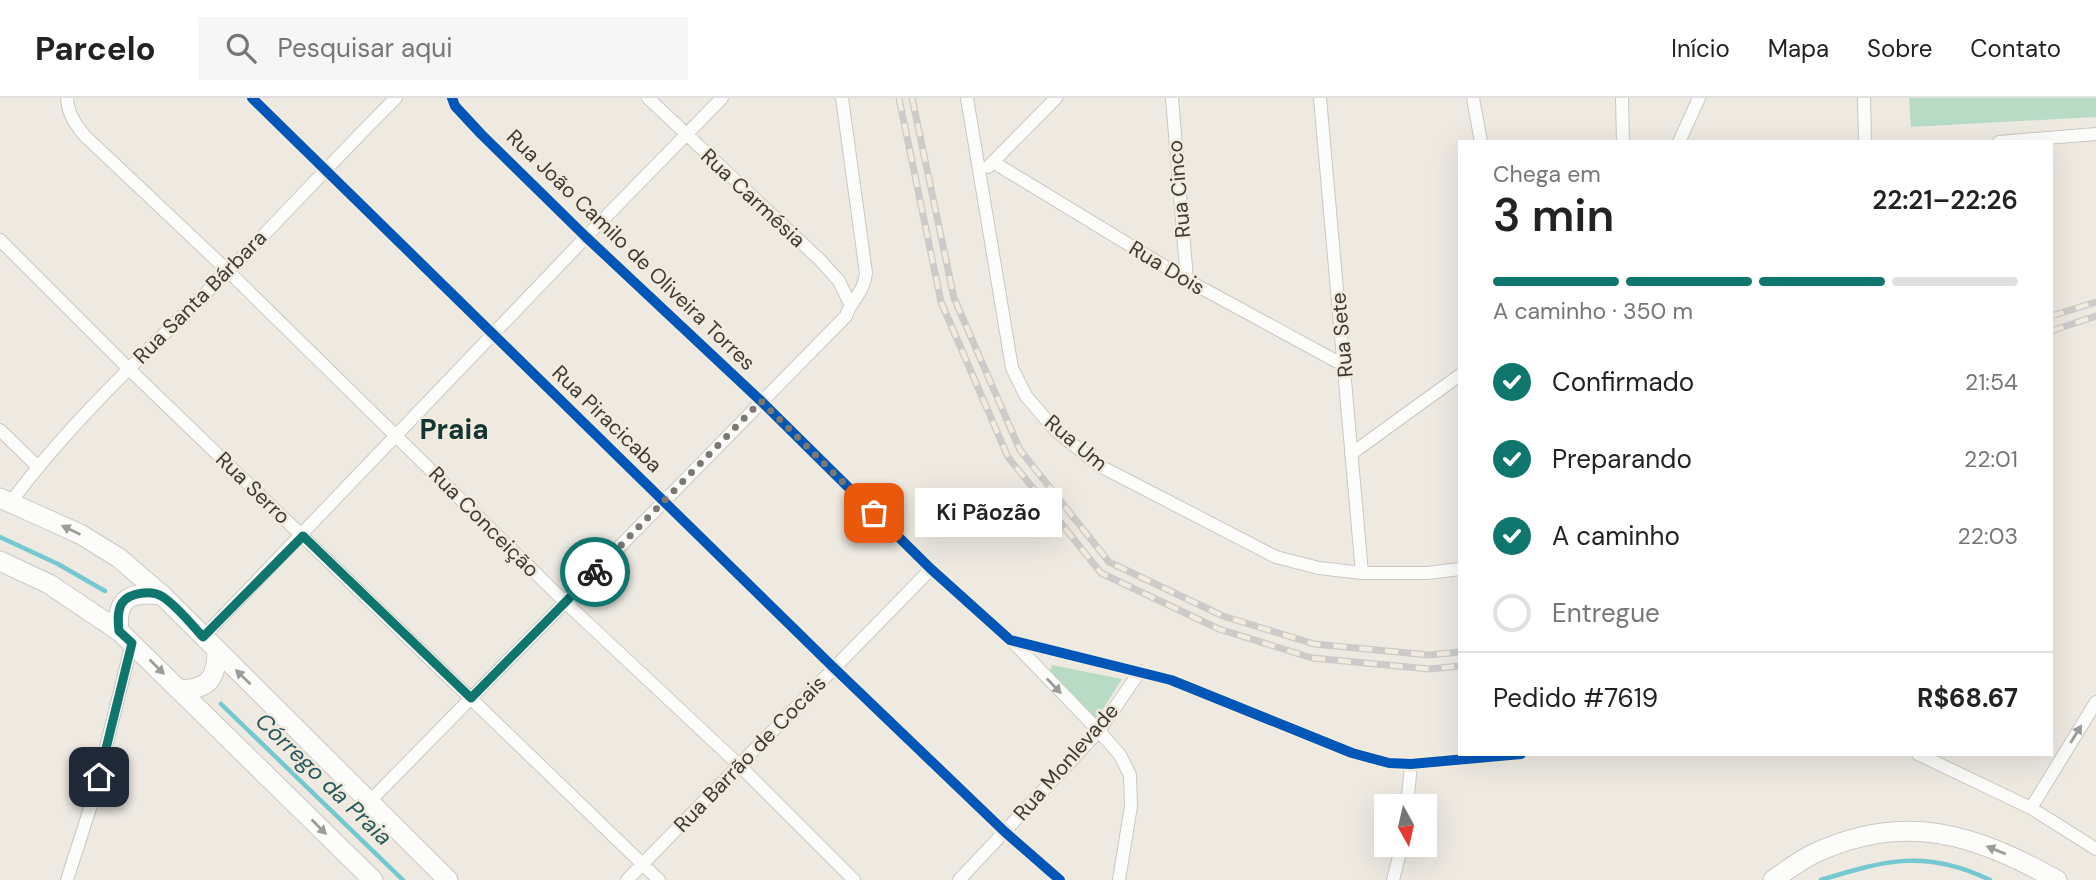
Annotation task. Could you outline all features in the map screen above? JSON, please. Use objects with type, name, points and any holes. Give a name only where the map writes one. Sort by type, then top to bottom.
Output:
[{"type":"main road","points":[[6,500],[80,534],[120,558],[162,595],[448,880]]},
{"type":"main road","points":[[0,561],[49,584],[126,637],[373,880]]},
{"type":"main road","points":[[126,637],[120,611],[123,602],[132,595],[162,595]]},
{"type":"main road","points":[[180,690],[205,685],[215,670],[217,652]]},
{"type":"main road","points":[[1773,880],[1812,855],[1856,838],[1894,831],[1932,831],[1968,838],[2022,860],[2057,880]]},
{"type":"street","name":"Rua Conceição","points":[[67,98],[67,109],[85,136],[228,271],[565,603],[739,765],[854,880]]},
{"type":"street","name":"Rua Piracicaba","points":[[252,98],[834,668],[1005,832],[1060,880]]},
{"type":"street","name":"Rua Santa Bárbara","points":[[6,500],[129,369],[397,98]]},
{"type":"street","name":"Rua Carmésia","points":[[648,98],[820,260],[839,281],[850,304]]},
{"type":"street","points":[[203,637],[722,98]]},
{"type":"street","points":[[370,801],[846,316],[850,304],[865,286],[866,273],[842,98]]},
{"type":"street","name":"Rua Um","points":[[967,98],[1012,368],[1026,396],[1055,430],[1100,466],[1276,557],[1319,568],[1362,573],[1427,573],[1458,569]]},
{"type":"street","points":[[980,175],[1056,98]]},
{"type":"street","name":"Rua Cinco","points":[[1172,98],[1187,281]]},
{"type":"street","name":"Rua Sete","points":[[1320,98],[1362,573]]},
{"type":"street","points":[[1473,98],[1481,140]]},
{"type":"street","points":[[1622,98],[1623,140]]},
{"type":"street","points":[[1680,140],[1699,98]]},
{"type":"street","points":[[1864,98],[1865,140]]},
{"type":"street","name":"Rua João Camilo de Oliveira Torres","points":[[451,101],[586,237],[761,401],[931,569],[1010,640],[1171,680],[1352,753],[1390,763],[1412,764],[1499,756]]},
{"type":"street","points":[[2023,140],[2096,134]]},
{"type":"street","name":"Rua Dois","points":[[993,162],[1187,281],[1345,366]]},
{"type":"street","name":"Rua Serro","points":[[0,240],[129,369],[659,880]]},
{"type":"street","points":[[1351,454],[1458,376]]},
{"type":"street","points":[[0,430],[37,467]]},
{"type":"street","name":"Rua Barrão de Cocais","points":[[627,880],[931,569]]},
{"type":"street","points":[[67,880],[93,799],[121,689],[126,637]]},
{"type":"street","points":[[1010,640],[1099,731],[1119,755],[1130,775],[1131,806],[1119,880]]},
{"type":"street","name":"Rua Monlevade","points":[[959,880],[1099,731],[1140,671]]},
{"type":"street","points":[[2031,808],[2096,702]]},
{"type":"street","points":[[1922,756],[2031,808],[2096,849]]},
{"type":"street","points":[[1409,794],[1412,764]]},
{"type":"street","points":[[1393,880],[1399,858]]},
{"type":"green space","points":[[1909,98],[2096,98],[2096,117],[1911,127]]},
{"type":"green space","points":[[1052,665],[1122,679],[1096,720],[1050,671]]},
{"type":"waterway","name":"Córrego da Praia","points":[[0,537],[58,564],[105,591]]},
{"type":"waterway","name":"Córrego da Praia","points":[[221,704],[403,880]]},
{"type":"waterway","name":"Córrego da Praia","points":[[1821,880],[1866,867],[1906,861],[1946,864],[1990,880]]},
{"type":"railway","points":[[899,98],[941,302],[1008,457],[1101,573],[1219,629],[1312,658],[1429,669],[1458,666]]},
{"type":"railway","points":[[912,98],[954,298],[1020,450],[1109,562],[1223,616],[1314,644],[1429,655],[1458,652]]},
{"type":"railway","points":[[2053,315],[2096,302]]},
{"type":"railway","points":[[2053,330],[2096,316]]},
{"type":"cycle path","points":[[252,98],[834,668],[1005,832],[1060,880]]},
{"type":"cycle path","points":[[452,98],[455,106],[481,134],[586,237],[761,401],[931,569],[1010,640],[1171,680],[1352,753],[1389,763],[1411,764],[1499,756]]},
{"type":"way so far","points":[[595,572],[761,401],[874,513]]},
{"type":"place","name":"Ki Pãozão","points":[[874,513]]},
{"type":"district","name":"Praia","points":[[454,429]]},
{"type":"route","points":[[99,777],[132,643],[119,631],[118,621],[123,602],[132,595],[162,595],[203,637],[303,536],[471,698],[595,572]]}]
